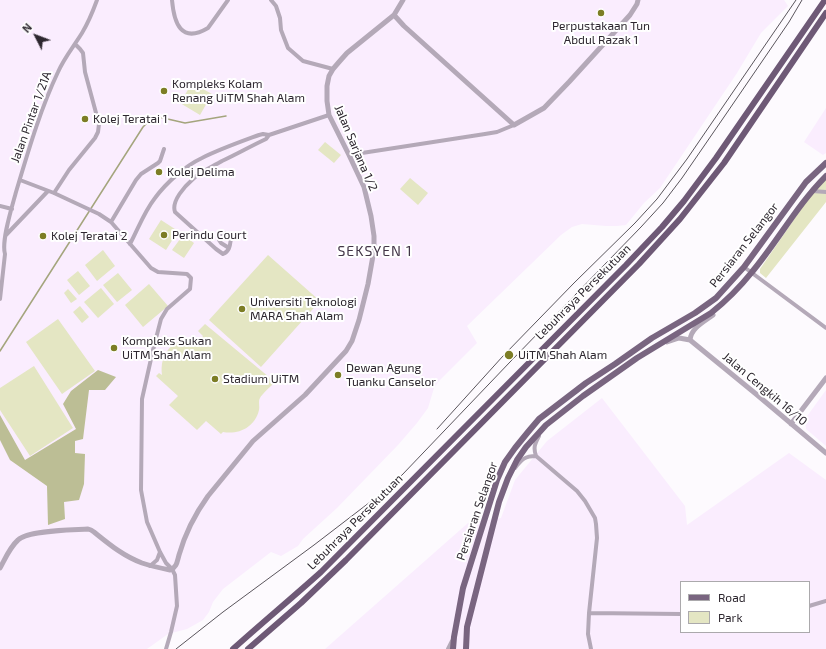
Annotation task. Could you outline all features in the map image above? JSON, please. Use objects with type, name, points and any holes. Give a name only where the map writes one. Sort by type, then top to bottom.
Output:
[{"type":"highway","name":"Lebuhraya Persekutuan","points":[[233,649],[325,568],[662,227],[684,201],[716,158],[825,0]]},
{"type":"highway","name":"Lebuhraya Persekutuan","points":[[248,649],[301,603],[346,560],[649,253],[680,219],[724,163],[826,13]]},
{"type":"highway","points":[[229,649],[258,626]]},
{"type":"main road","name":"Persiaran Selangor","points":[[454,649],[454,637],[463,588],[489,502],[497,480],[515,448],[539,419],[548,411],[646,342],[707,305],[720,295],[744,267],[806,182],[826,163]]},
{"type":"main road","name":"Persiaran Selangor","points":[[466,649],[467,627],[499,502],[508,478],[517,460],[526,447],[542,429],[583,396],[637,358],[722,305],[752,273],[811,191],[826,176]]},
{"type":"street","name":"Jalan Pintar 1/21A","points":[[0,300],[5,254],[2,249],[29,149],[48,93],[64,59],[82,32],[97,0]]},
{"type":"street","points":[[172,0],[176,23],[181,30],[193,33],[203,31],[208,28],[228,0]]},
{"type":"street","points":[[271,0],[276,6],[280,18],[281,30],[288,48],[303,61],[332,70]]},
{"type":"street","name":"Jalan Sarjana 1/2","points":[[172,569],[177,564],[181,547],[191,524],[201,505],[208,496],[253,441],[306,395],[346,351],[352,341],[368,284],[374,250],[371,216],[364,187],[329,115],[327,86],[332,70],[346,54],[394,15],[403,0]]},
{"type":"street","points":[[349,154],[497,132],[514,125],[544,108],[630,15],[638,0]]},
{"type":"street","points":[[394,15],[404,26],[514,125]]},
{"type":"street","points":[[54,193],[69,170],[95,138],[98,132],[98,124],[85,72],[82,53],[80,48],[75,44]]},
{"type":"street","points":[[130,244],[148,208],[155,198],[165,186],[191,164],[202,158],[260,135],[269,135],[329,115]]},
{"type":"street","points":[[229,248],[223,254],[216,249],[174,212],[174,203],[193,179],[208,169],[266,139],[269,135]]},
{"type":"street","points":[[111,222],[136,180],[141,174],[160,161],[164,149]]},
{"type":"street","points":[[20,180],[54,193],[96,213],[111,222],[151,268],[158,272],[187,274],[190,278],[190,289],[167,309],[161,319],[152,350],[142,399],[141,490],[147,522],[160,552],[175,575],[177,606],[166,649]]},
{"type":"street","points":[[6,235],[48,191]]},
{"type":"street","points":[[811,191],[826,192]]},
{"type":"street","points":[[0,206],[12,209]]},
{"type":"street","points":[[744,267],[826,328]]},
{"type":"street","points":[[653,348],[679,338],[690,340],[692,332],[722,305]]},
{"type":"street","name":"Jalan Cengkih 16/10","points":[[690,340],[826,453]]},
{"type":"street","points":[[791,424],[826,378]]},
{"type":"street","points":[[542,429],[535,444],[534,450],[536,456],[577,491],[595,518],[597,538],[588,634],[591,649]]},
{"type":"street","points":[[508,478],[522,459],[527,456],[536,456]]},
{"type":"street","points":[[0,568],[17,540],[22,537],[45,531],[88,529],[123,554],[150,566],[170,570],[172,569]]},
{"type":"street","points":[[150,566],[157,560],[160,552]]},
{"type":"street","points":[[810,606],[826,601]]},
{"type":"street","points":[[589,613],[680,614]]},
{"type":"street","points":[[448,649],[454,637]]},
{"type":"shaded area","name":"Universiti Teknologi MARA Shah Alam","points":[[0,0],[784,0],[788,6],[761,33],[737,73],[660,188],[644,203],[626,225],[606,226],[582,224],[572,227],[561,235],[467,326],[477,343],[439,381],[434,388],[428,408],[417,423],[398,445],[337,508],[303,539],[298,546],[281,556],[271,552],[223,589],[213,602],[209,612],[203,620],[187,629],[168,634],[147,649],[0,649]]},
{"type":"shaded area","points":[[826,108],[826,153],[823,155],[804,142]]},
{"type":"shaded area","points":[[826,390],[826,446],[806,429],[805,419]]},
{"type":"shaded area","points":[[602,398],[685,506],[687,525],[789,453],[826,480],[826,649],[325,649],[468,523],[501,518],[515,480],[547,441]]},
{"type":"green space","points":[[192,83],[212,94],[200,115],[180,103]]},
{"type":"green space","points":[[325,142],[341,155],[334,163],[318,150]]},
{"type":"green space","points":[[410,178],[428,193],[418,205],[400,189]]},
{"type":"green space","points":[[826,179],[826,202],[766,278],[760,273],[760,269],[815,189]]},
{"type":"green space","name":"Perindu Court","points":[[161,220],[178,231],[166,250],[149,239]]},
{"type":"green space","points":[[183,235],[194,243],[184,258],[172,250]]},
{"type":"green space","points":[[103,250],[115,266],[97,281],[85,265]]},
{"type":"green space","points":[[268,255],[320,301],[261,367],[209,320]]},
{"type":"green space","points":[[78,271],[90,286],[79,295],[67,280]]},
{"type":"green space","points":[[118,273],[132,290],[117,302],[103,285]]},
{"type":"green space","points":[[149,284],[168,306],[143,327],[125,305]]},
{"type":"green space","points":[[101,288],[114,304],[98,318],[84,302]]},
{"type":"green space","points":[[68,289],[77,299],[71,303],[64,293]]},
{"type":"green space","points":[[80,306],[89,317],[82,323],[73,312]]},
{"type":"green space","points":[[58,319],[95,371],[62,394],[26,342]]},
{"type":"green space","name":"Stadium UiTM","points":[[205,324],[275,382],[260,398],[259,410],[254,421],[240,431],[229,433],[223,432],[221,434],[206,421],[197,430],[169,405],[178,396],[156,376],[159,373],[162,375],[163,359],[166,352],[177,343],[184,340],[200,341],[203,336],[198,331]]},
{"type":"green space","points":[[34,366],[73,428],[30,456],[0,410],[0,388]]},
{"type":"green space","points":[[98,370],[116,377],[105,390],[89,390],[83,439],[75,441],[75,453],[85,454],[84,484],[79,500],[64,502],[65,519],[48,525],[47,486],[10,460],[0,440],[0,415],[25,460],[76,429],[63,404],[71,391]]},
{"type":"waterway","points":[[0,351],[143,127],[150,120],[159,117],[185,123],[226,116]]},
{"type":"tram line","points":[[437,429],[503,356],[657,199],[687,159],[796,0]]},
{"type":"tram line","points":[[176,649],[374,499],[402,475],[663,203],[724,117],[789,22],[802,0]]},
{"type":"place","name":"Perpustakaan Tun Abdul Razak 1","points":[[601,13]]},
{"type":"place","name":"Kompleks Kolam Renang UiTM Shah Alam","points":[[164,91]]},
{"type":"place","name":"Kolej Teratai 1","points":[[85,119]]},
{"type":"place","name":"Kolej Delima","points":[[159,172]]},
{"type":"place","name":"Perindu Court","points":[[164,235]]},
{"type":"place","name":"Kolej Teratai 2","points":[[43,236]]},
{"type":"place","name":"Universiti Teknologi MARA Shah Alam","points":[[242,309]]},
{"type":"place","name":"Kompleks Sukan UiTM Shah Alam","points":[[114,348]]},
{"type":"place","name":"UiTM Shah Alam","points":[[509,355]]},
{"type":"place","name":"Dewan Agung Tuanku Canselor","points":[[338,375]]},
{"type":"place","name":"Stadium UiTM","points":[[215,379]]},
{"type":"district","name":"SEKSYEN 1","points":[[375,251]]}]
